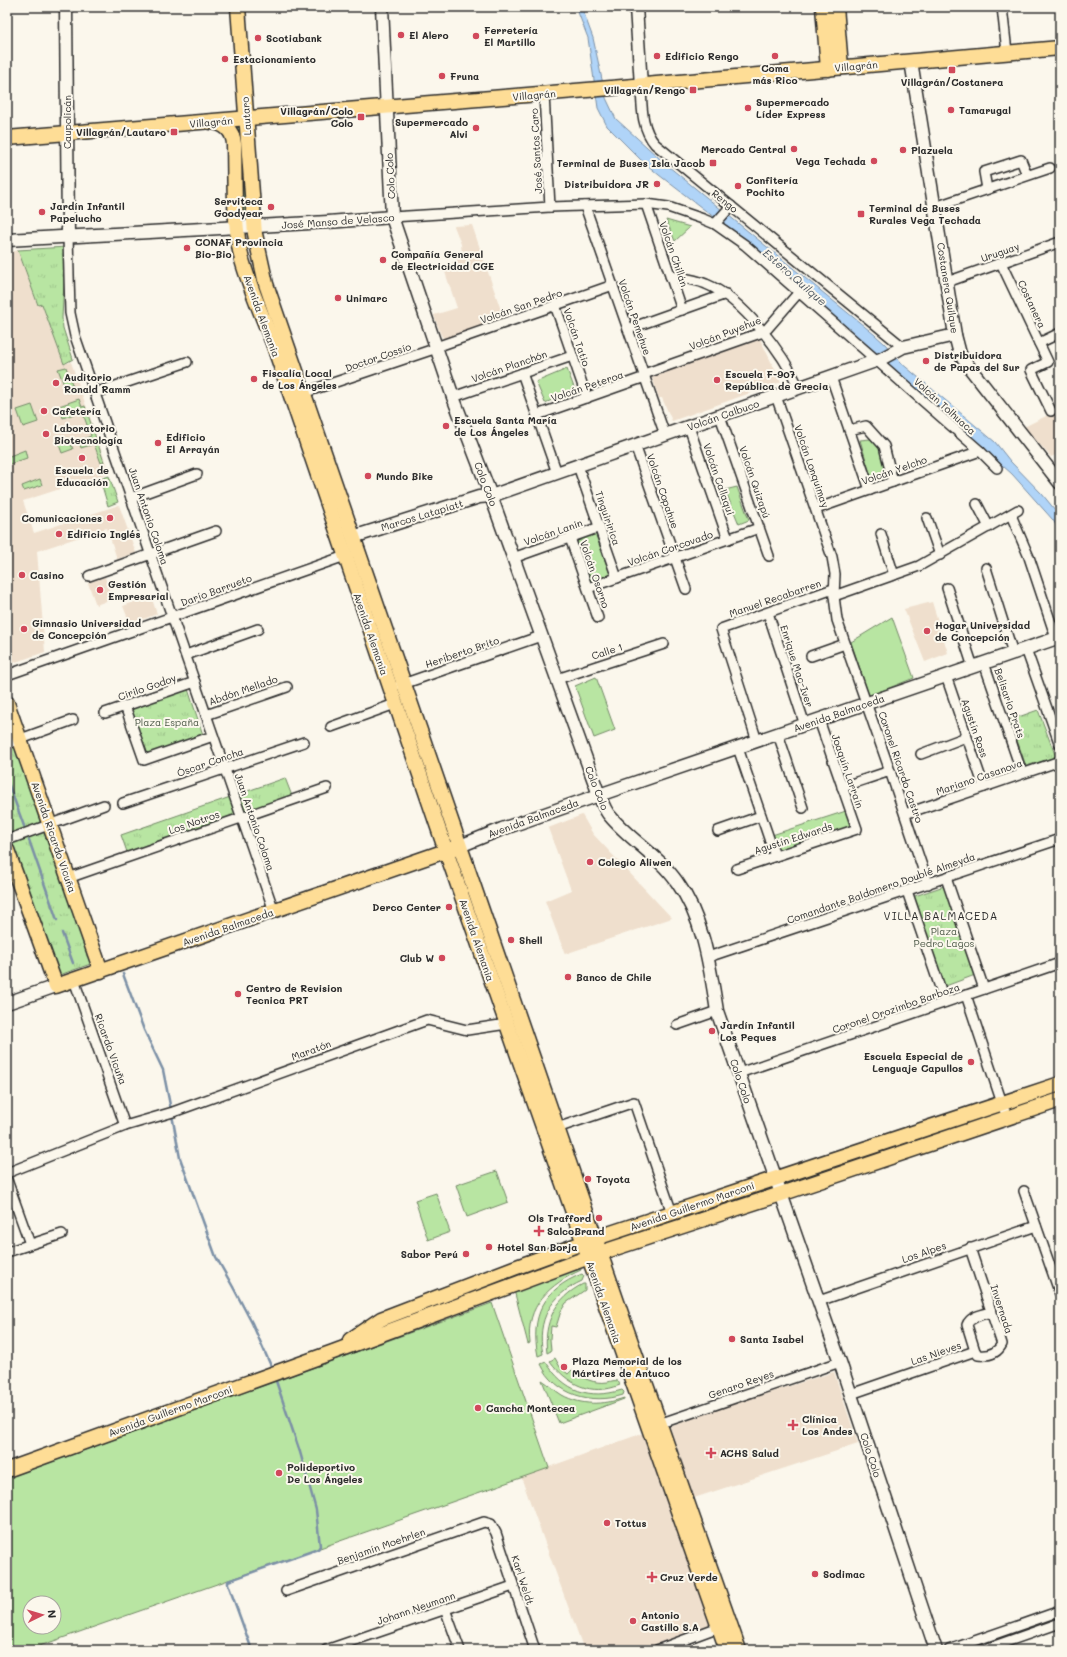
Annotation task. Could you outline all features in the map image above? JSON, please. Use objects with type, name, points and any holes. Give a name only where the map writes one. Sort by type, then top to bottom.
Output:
[{"type":"main road","name":"Lautaro","points":[[238,7],[254,226]]},
{"type":"main road","points":[[823,7],[835,68]]},
{"type":"main road","points":[[835,68],[836,7]]},
{"type":"main road","name":"Villagrán","points":[[7,138],[641,86],[1060,48]]},
{"type":"main road","name":"Lautaro","points":[[211,122],[219,123],[226,127],[232,134],[234,141],[237,227]]},
{"type":"main road","name":"Avenida Alemania","points":[[254,226],[258,254],[265,279],[557,1128],[589,1241]]},
{"type":"main road","name":"Avenida Alemania","points":[[237,227],[241,254],[248,280],[273,343],[389,689],[507,1024],[589,1241],[654,1426],[740,1650]]},
{"type":"main road","name":"Avenida Ricardo Vicuña","points":[[7,703],[13,741],[49,824],[101,971]]},
{"type":"main road","name":"Avenida Balmaceda","points":[[56,986],[460,846]]},
{"type":"main road","points":[[7,849],[56,986]]},
{"type":"main road","name":"Avenida Guillermo Marconi","points":[[333,1352],[381,1319],[514,1268],[672,1213],[1060,1084]]},
{"type":"main road","name":"Avenida Guillermo Marconi","points":[[7,1470],[333,1352],[594,1255],[1060,1100]]},
{"type":"main road","points":[[514,1268],[519,1283]]},
{"type":"main road","points":[[447,1293],[453,1308]]},
{"type":"main road","name":"Avenida Alemania","points":[[654,1426],[718,1627],[727,1650]]},
{"type":"street","name":"Caupolicán","points":[[66,7],[68,236]]},
{"type":"street","name":"Colo Colo","points":[[382,7],[392,217],[453,397],[491,496],[599,795],[609,815],[654,857],[677,882],[693,910],[708,957],[717,1011],[851,1394],[936,1650]]},
{"type":"street","name":"Rengo","points":[[636,7],[643,115],[645,126],[650,138],[729,208],[898,350]]},
{"type":"street","points":[[1002,7],[1006,52]]},
{"type":"street","name":"Costanera Quilque","points":[[911,61],[955,335],[960,354],[1060,483]]},
{"type":"street","name":"José Santos Caro","points":[[544,94],[550,207]]},
{"type":"street","points":[[987,189],[984,172],[1021,160],[1027,176]]},
{"type":"street","points":[[935,206],[1050,168]]},
{"type":"street","name":"José Manso de Velasco","points":[[7,240],[550,207],[646,204],[668,207],[716,222],[746,245],[800,291]]},
{"type":"street","name":"Volcán Chillán","points":[[646,204],[682,310]]},
{"type":"street","name":"Volcán Pemehue","points":[[585,206],[665,435]]},
{"type":"street","points":[[716,222],[729,208]]},
{"type":"street","name":"Juan Antonio Coloma","points":[[68,236],[71,321],[274,911]]},
{"type":"street","name":"Uruguay","points":[[947,282],[1059,245]]},
{"type":"street","name":"Costanera","points":[[1001,263],[1048,362],[1031,370],[1051,411]]},
{"type":"street","points":[[670,276],[686,278],[706,284],[726,294],[764,332],[776,347],[799,388]]},
{"type":"street","name":"Volcán San Pedro","points":[[437,348],[613,285]]},
{"type":"street","name":"Volcán Puyehue","points":[[644,376],[764,332],[800,291]]},
{"type":"street","name":"Volcán Tolhuaca","points":[[800,291],[879,360],[997,468]]},
{"type":"street","points":[[628,329],[726,294]]},
{"type":"street","name":"Volcán Tatio","points":[[555,305],[587,398]]},
{"type":"street","points":[[1039,344],[1060,333]]},
{"type":"street","name":"Volcán Calbuco","points":[[491,496],[879,360],[898,350],[955,335]]},
{"type":"street","name":"Doctor Cossío","points":[[303,393],[437,348]]},
{"type":"street","name":"Volcán Planchón","points":[[453,397],[572,356]]},
{"type":"street","points":[[95,393],[187,362]]},
{"type":"street","points":[[522,373],[557,473]]},
{"type":"street","name":"Volcán Peteroa","points":[[537,415],[644,376]]},
{"type":"street","points":[[831,377],[870,490]]},
{"type":"street","name":"Volcán Lonquimay","points":[[776,396],[828,543]]},
{"type":"street","name":"Volcán Quizapú","points":[[720,416],[769,556]]},
{"type":"street","points":[[850,430],[866,426],[884,446],[893,482]]},
{"type":"street","name":"Volcán Callaqui","points":[[689,427],[728,539]]},
{"type":"street","name":"Volcán Copahue","points":[[636,446],[686,589]]},
{"type":"street","name":"Volcán Yelcho","points":[[816,509],[980,452]]},
{"type":"street","name":"Tinguiririca","points":[[578,466],[617,578]]},
{"type":"street","points":[[131,498],[197,474]]},
{"type":"street","name":"Marcos Latapiatt","points":[[353,537],[479,497],[491,496]]},
{"type":"street","points":[[977,504],[989,527]]},
{"type":"street","name":"Manuel Recabarren","points":[[757,741],[721,628],[919,566],[1015,512],[1029,557],[1058,638]]},
{"type":"street","points":[[927,518],[940,555]]},
{"type":"street","name":"Volcán Lanin","points":[[513,558],[600,527]]},
{"type":"street","name":"Volcán Corcovado","points":[[588,588],[759,528]]},
{"type":"street","points":[[89,576],[216,531]]},
{"type":"street","points":[[881,534],[894,575]]},
{"type":"street","points":[[345,556],[353,537]]},
{"type":"street","name":"Volcán Osorno","points":[[570,538],[598,618]]},
{"type":"street","name":"Coronel Ricardo Castro","points":[[828,543],[835,574],[833,593],[837,620],[867,703],[928,884]]},
{"type":"street","name":"Darío Barrueto","points":[[7,675],[345,556]]},
{"type":"street","points":[[986,568],[1013,653]]},
{"type":"street","name":"Belisario Prats","points":[[947,588],[1022,773]]},
{"type":"street","name":"Enrique Mac-Iver","points":[[768,613],[805,725]]},
{"type":"street","points":[[186,655],[258,629]]},
{"type":"street","name":"Heriberto Brito","points":[[389,689],[541,636]]},
{"type":"street","name":"Avenida Balmaceda","points":[[460,846],[502,829],[599,795],[1058,638]]},
{"type":"street","name":"Calle 1","points":[[557,679],[664,644]]},
{"type":"street","points":[[811,656],[845,644]]},
{"type":"street","points":[[1026,649],[1057,726],[1060,745]]},
{"type":"street","name":"Agustín Ross","points":[[946,676],[984,787]]},
{"type":"street","name":"Cirilo Godoy","points":[[105,713],[195,682]]},
{"type":"street","name":"Abdón Mellado","points":[[206,715],[287,687]]},
{"type":"street","points":[[331,727],[395,704]]},
{"type":"street","points":[[125,706],[144,760],[213,736]]},
{"type":"street","points":[[13,741],[73,720]]},
{"type":"street","name":"Joaquín Larraín","points":[[819,720],[857,829]]},
{"type":"street","points":[[778,734],[803,808]]},
{"type":"street","points":[[921,754],[966,737]]},
{"type":"street","name":"Óscar Concha","points":[[123,803],[304,742]]},
{"type":"street","points":[[738,748],[775,856]]},
{"type":"street","name":"Mariano Casanova","points":[[905,814],[1060,760]]},
{"type":"street","points":[[842,787],[890,770]]},
{"type":"street","name":"Los Notros","points":[[68,878],[327,788]]},
{"type":"street","points":[[7,849],[49,824],[104,804]]},
{"type":"street","points":[[718,831],[761,816]]},
{"type":"street","name":"Agustín Edwards","points":[[737,869],[857,829]]},
{"type":"street","name":"Comandante Baldomero Doublé Almeyda","points":[[708,957],[1060,839]]},
{"type":"street","points":[[946,878],[984,989]]},
{"type":"street","points":[[907,891],[945,1002]]},
{"type":"street","name":"Coronel Orozimbo Barboza","points":[[738,1073],[1060,963]]},
{"type":"street","name":"Ricardo Vicuña","points":[[74,980],[125,1126]]},
{"type":"street","name":"Avenida Balmaceda","points":[[7,1004],[56,986]]},
{"type":"street","points":[[966,995],[1007,1118]]},
{"type":"street","points":[[677,1025],[717,1011]]},
{"type":"street","name":"Maratón","points":[[7,1173],[125,1126],[173,1112],[427,1020],[467,1030],[507,1024]]},
{"type":"street","points":[[557,1128],[634,1102],[672,1213]]},
{"type":"street","points":[[7,1180],[30,1244]]},
{"type":"street","points":[[1024,1191],[1060,1294]]},
{"type":"street","name":"Los Alpes","points":[[819,1301],[1036,1226]]},
{"type":"street","points":[[7,1252],[62,1234]]},
{"type":"street","name":"Invernada","points":[[970,1248],[1002,1344],[1000,1349],[993,1354],[978,1355],[975,1351]]},
{"type":"street","name":"Las Nieves","points":[[851,1394],[975,1351],[967,1325],[968,1321],[992,1312]]},
{"type":"street","name":"Genaro Reyes","points":[[654,1426],[840,1362]]},
{"type":"street","name":"Karl Weldt","points":[[484,1522],[491,1524],[496,1532],[535,1650]]},
{"type":"street","name":"Benjamín Moehrlen","points":[[286,1591],[484,1522]]},
{"type":"street","name":"Johann Neumann","points":[[326,1650],[513,1586]]},
{"type":"street","points":[[446,1609],[460,1650]]},
{"type":"street","points":[[949,1650],[1060,1611]]},
{"type":"street","points":[[983,1650],[1060,1623]]},
{"type":"street","points":[[657,1650],[718,1627]]},
{"type":"shaded area","points":[[472,225],[504,319],[444,339],[441,335],[434,315],[457,308],[444,269],[462,255],[461,244],[454,226]]},
{"type":"shaded area","points":[[18,250],[38,305],[42,304],[64,364],[71,362],[109,473],[23,501],[34,533],[119,505],[136,553],[117,559],[107,528],[37,551],[45,652],[7,665],[7,254]]},
{"type":"shaded area","name":"Escuela F-907 República de Grecia","points":[[760,339],[781,382],[672,421],[662,398],[659,398],[652,377]]},
{"type":"shaded area","points":[[1060,409],[1060,453],[1051,457],[1024,427]]},
{"type":"shaded area","points":[[105,577],[112,599],[96,605],[88,583]]},
{"type":"shaded area","points":[[151,596],[157,614],[130,624],[123,606]]},
{"type":"shaded area","name":"Hogar Universidad de Concepción","points":[[932,602],[948,653],[925,662],[904,609]]},
{"type":"shaded area","name":"Colegio Aliwen","points":[[582,815],[593,834],[672,918],[565,954],[545,901],[571,890],[548,828]]},
{"type":"shaded area","name":"Clínica Los Andes","points":[[834,1372],[858,1444],[694,1498],[670,1427],[727,1406]]},
{"type":"shaded area","points":[[643,1433],[711,1624],[640,1650],[584,1650],[521,1477]]},
{"type":"green space","points":[[242,127],[248,215],[242,216],[234,128]]},
{"type":"green space","points":[[666,220],[690,227],[675,241]]},
{"type":"green space","points":[[66,247],[62,318],[63,328],[73,359],[64,364],[42,304],[38,305],[18,250]]},
{"type":"green space","points":[[66,367],[74,390],[67,393],[58,369]]},
{"type":"green space","points":[[567,369],[575,390],[545,403],[536,382]]},
{"type":"green space","points":[[79,399],[82,407],[85,406],[104,462],[101,463],[94,444],[81,448],[79,441],[91,436],[82,411],[63,418],[59,406]]},
{"type":"green space","points":[[32,405],[38,422],[23,427],[17,410]]},
{"type":"green space","points":[[68,438],[73,449],[62,453],[58,442]]},
{"type":"green space","points":[[870,439],[881,449],[887,479],[872,480],[860,440]]},
{"type":"green space","points":[[25,450],[27,458],[7,465],[7,457]]},
{"type":"green space","points":[[109,476],[118,502],[108,506],[100,479]]},
{"type":"green space","points":[[40,479],[42,485],[24,491],[22,486]]},
{"type":"green space","points":[[737,487],[749,520],[739,524],[725,490]]},
{"type":"green space","points":[[595,533],[610,574],[591,582],[576,540]]},
{"type":"green space","points":[[892,617],[914,678],[869,696],[851,642]]},
{"type":"green space","points":[[596,677],[615,730],[594,738],[575,686]]},
{"type":"green space","name":"Plaza España","points":[[188,689],[203,735],[148,755],[145,753],[130,711],[131,708]]},
{"type":"green space","points":[[1038,710],[1056,757],[1026,766],[1010,720]]},
{"type":"green space","points":[[7,716],[96,962],[54,977],[7,845]]},
{"type":"green space","points":[[285,778],[292,796],[127,852],[121,835]]},
{"type":"green space","points":[[846,811],[852,827],[778,851],[772,835]]},
{"type":"green space","name":"Plaza Pedro Lagos","points":[[944,886],[975,975],[943,987],[912,897]]},
{"type":"green space","points":[[995,1113],[997,1118],[801,1184],[799,1178]]},
{"type":"green space","points":[[497,1171],[508,1202],[467,1217],[456,1185]]},
{"type":"green space","points":[[436,1193],[450,1232],[428,1240],[415,1200]]},
{"type":"green space","points":[[580,1267],[581,1270],[559,1282],[542,1298],[536,1307],[532,1318],[529,1330],[530,1343],[528,1344],[514,1290]]},
{"type":"green space","points":[[582,1274],[584,1276],[582,1281],[562,1294],[554,1301],[548,1310],[542,1330],[541,1342],[543,1354],[538,1356],[536,1329],[542,1306],[549,1296],[558,1288],[569,1280]]},
{"type":"green space","points":[[585,1284],[585,1290],[566,1303],[561,1311],[556,1327],[551,1326],[551,1351],[547,1353],[547,1332],[553,1312],[565,1296]]},
{"type":"green space","name":"Polideportivo De Los Ángeles","points":[[492,1303],[549,1468],[28,1650],[7,1650],[7,1478]]},
{"type":"green space","points":[[555,1358],[560,1367],[568,1374],[572,1370],[589,1380],[598,1382],[618,1381],[620,1385],[599,1390],[580,1386],[572,1382],[557,1369],[550,1361]]},
{"type":"green space","points":[[546,1362],[561,1380],[578,1391],[599,1394],[622,1390],[624,1392],[623,1395],[599,1399],[576,1395],[565,1390],[547,1375],[541,1364]]},
{"type":"green space","points":[[542,1380],[562,1395],[585,1403],[600,1403],[624,1399],[559,1423]]},
{"type":"water","name":"Estero Quilque","points":[[576,7],[582,8],[593,38],[606,98],[616,119],[668,166],[875,335],[885,344],[900,362],[995,442],[1010,461],[1042,494],[1060,516],[1060,532],[1053,520],[1012,474],[873,350],[736,234],[641,160],[607,126],[598,108],[588,38]]},
{"type":"waterway","points":[[7,780],[24,826]]},
{"type":"waterway","points":[[29,840],[57,920]]},
{"type":"waterway","points":[[62,933],[73,963]]},
{"type":"waterway","points":[[123,974],[144,1030],[163,1070],[171,1110]]},
{"type":"waterway","points":[[172,1115],[180,1158],[216,1257],[252,1323],[271,1366]]},
{"type":"waterway","points":[[252,1650],[228,1581],[318,1549],[320,1546],[316,1510],[300,1452],[276,1381]]},
{"type":"place","name":"El Alero","points":[[401,35]]},
{"type":"place","name":"Ferretería El Martillo","points":[[476,36]]},
{"type":"place","name":"Scotiabank","points":[[258,38]]},
{"type":"place","name":"Edificio Rengo","points":[[657,56]]},
{"type":"place","name":"Coma más Rico","points":[[775,56]]},
{"type":"place","name":"Estacionamiento","points":[[225,59]]},
{"type":"place","name":"Villagrán/Costanera","points":[[952,70]]},
{"type":"place","name":"Fruna","points":[[442,76]]},
{"type":"place","name":"Villagrán/Rengo","points":[[693,90]]},
{"type":"place","name":"Supermercado Líder Express","points":[[748,108]]},
{"type":"place","name":"Tamarugal","points":[[951,110]]},
{"type":"place","name":"Villagrán/Colo Colo","points":[[361,117]]},
{"type":"place","name":"Supermercado Alvi","points":[[476,128]]},
{"type":"place","name":"Villagrán/Lautaro","points":[[174,132]]},
{"type":"place","name":"Mercado Central","points":[[794,149]]},
{"type":"place","name":"Plazuela","points":[[903,150]]},
{"type":"place","name":"Vega Techada","points":[[874,161]]},
{"type":"place","name":"Terminal de Buses Isla Jacob","points":[[713,163]]},
{"type":"place","name":"Distribuidora JR","points":[[657,184]]},
{"type":"place","name":"Confitería Pochito","points":[[738,186]]},
{"type":"place","name":"Serviteca Goodyear","points":[[271,207]]},
{"type":"place","name":"Jardín Infantil Papelucho","points":[[42,212]]},
{"type":"place","name":"Terminal de Buses Rurales Vega Techada","points":[[861,214]]},
{"type":"place","name":"CONAF Provincia Bio-Bio","points":[[187,248]]},
{"type":"place","name":"Compañía General de Electricidad CGE","points":[[383,260]]},
{"type":"place","name":"Unimarc","points":[[338,298]]},
{"type":"place","name":"Distribuidora de Papas del Sur","points":[[926,361]]},
{"type":"place","name":"Fiscalía Local de Los Ángeles","points":[[254,379]]},
{"type":"place","name":"Escuela F-907 República de Grecia","points":[[717,380]]},
{"type":"place","name":"Auditorio Ronald Ramm","points":[[56,383]]},
{"type":"place","name":"Cafetería","points":[[44,411]]},
{"type":"place","name":"Escuela Santa María de Los Ángeles","points":[[446,426]]},
{"type":"place","name":"Laboratorio Biotecnología","points":[[46,434]]},
{"type":"place","name":"Edificio El Arrayán","points":[[158,443]]},
{"type":"place","name":"Escuela de Educación","points":[[82,458]]},
{"type":"place","name":"Mundo Bike","points":[[368,476]]},
{"type":"place","name":"Comunicaciones","points":[[110,518]]},
{"type":"place","name":"Edificio Inglés","points":[[59,534]]},
{"type":"place","name":"Casino","points":[[22,575]]},
{"type":"place","name":"Gestión Empresarial","points":[[100,590]]},
{"type":"place","name":"Gimnasio Universidad de Concepción","points":[[24,629]]},
{"type":"place","name":"Hogar Universidad de Concepción","points":[[927,631]]},
{"type":"place","name":"Colegio Aliwen","points":[[590,862]]},
{"type":"place","name":"Derco Center","points":[[449,907]]},
{"type":"place","name":"Shell","points":[[511,940]]},
{"type":"place","name":"Club W","points":[[442,958]]},
{"type":"place","name":"Banco de Chile","points":[[568,977]]},
{"type":"place","name":"Centro de Revision Tecnica PRT","points":[[238,994]]},
{"type":"place","name":"Jardín Infantil Los Peques","points":[[712,1031]]},
{"type":"place","name":"Escuela Especial de Lenguaje Capullos","points":[[971,1062]]},
{"type":"place","name":"Toyota","points":[[588,1179]]},
{"type":"place","name":"Ols Trafford","points":[[599,1218]]},
{"type":"place","name":"SalcoBrand","points":[[539,1231]]},
{"type":"place","name":"Hotel San Borja","points":[[489,1247]]},
{"type":"place","name":"Sabor Perú","points":[[466,1254]]},
{"type":"place","name":"Santa Isabel","points":[[732,1339]]},
{"type":"place","name":"Plaza Memorial de los Mártires de Antuco","points":[[564,1367]]},
{"type":"place","name":"Cancha Montecea","points":[[478,1408]]},
{"type":"place","name":"Clínica Los Andes","points":[[793,1425]]},
{"type":"place","name":"ACHS Salud","points":[[711,1453]]},
{"type":"place","name":"Polideportivo De Los Ángeles","points":[[279,1473]]},
{"type":"place","name":"Tottus","points":[[607,1523]]},
{"type":"place","name":"Sodimac","points":[[815,1574]]},
{"type":"place","name":"Cruz Verde","points":[[652,1577]]},
{"type":"place","name":"Antonio Castillo S.A","points":[[633,1621]]},
{"type":"district","name":"VILLA BALMACEDA","points":[[941,915]]}]
